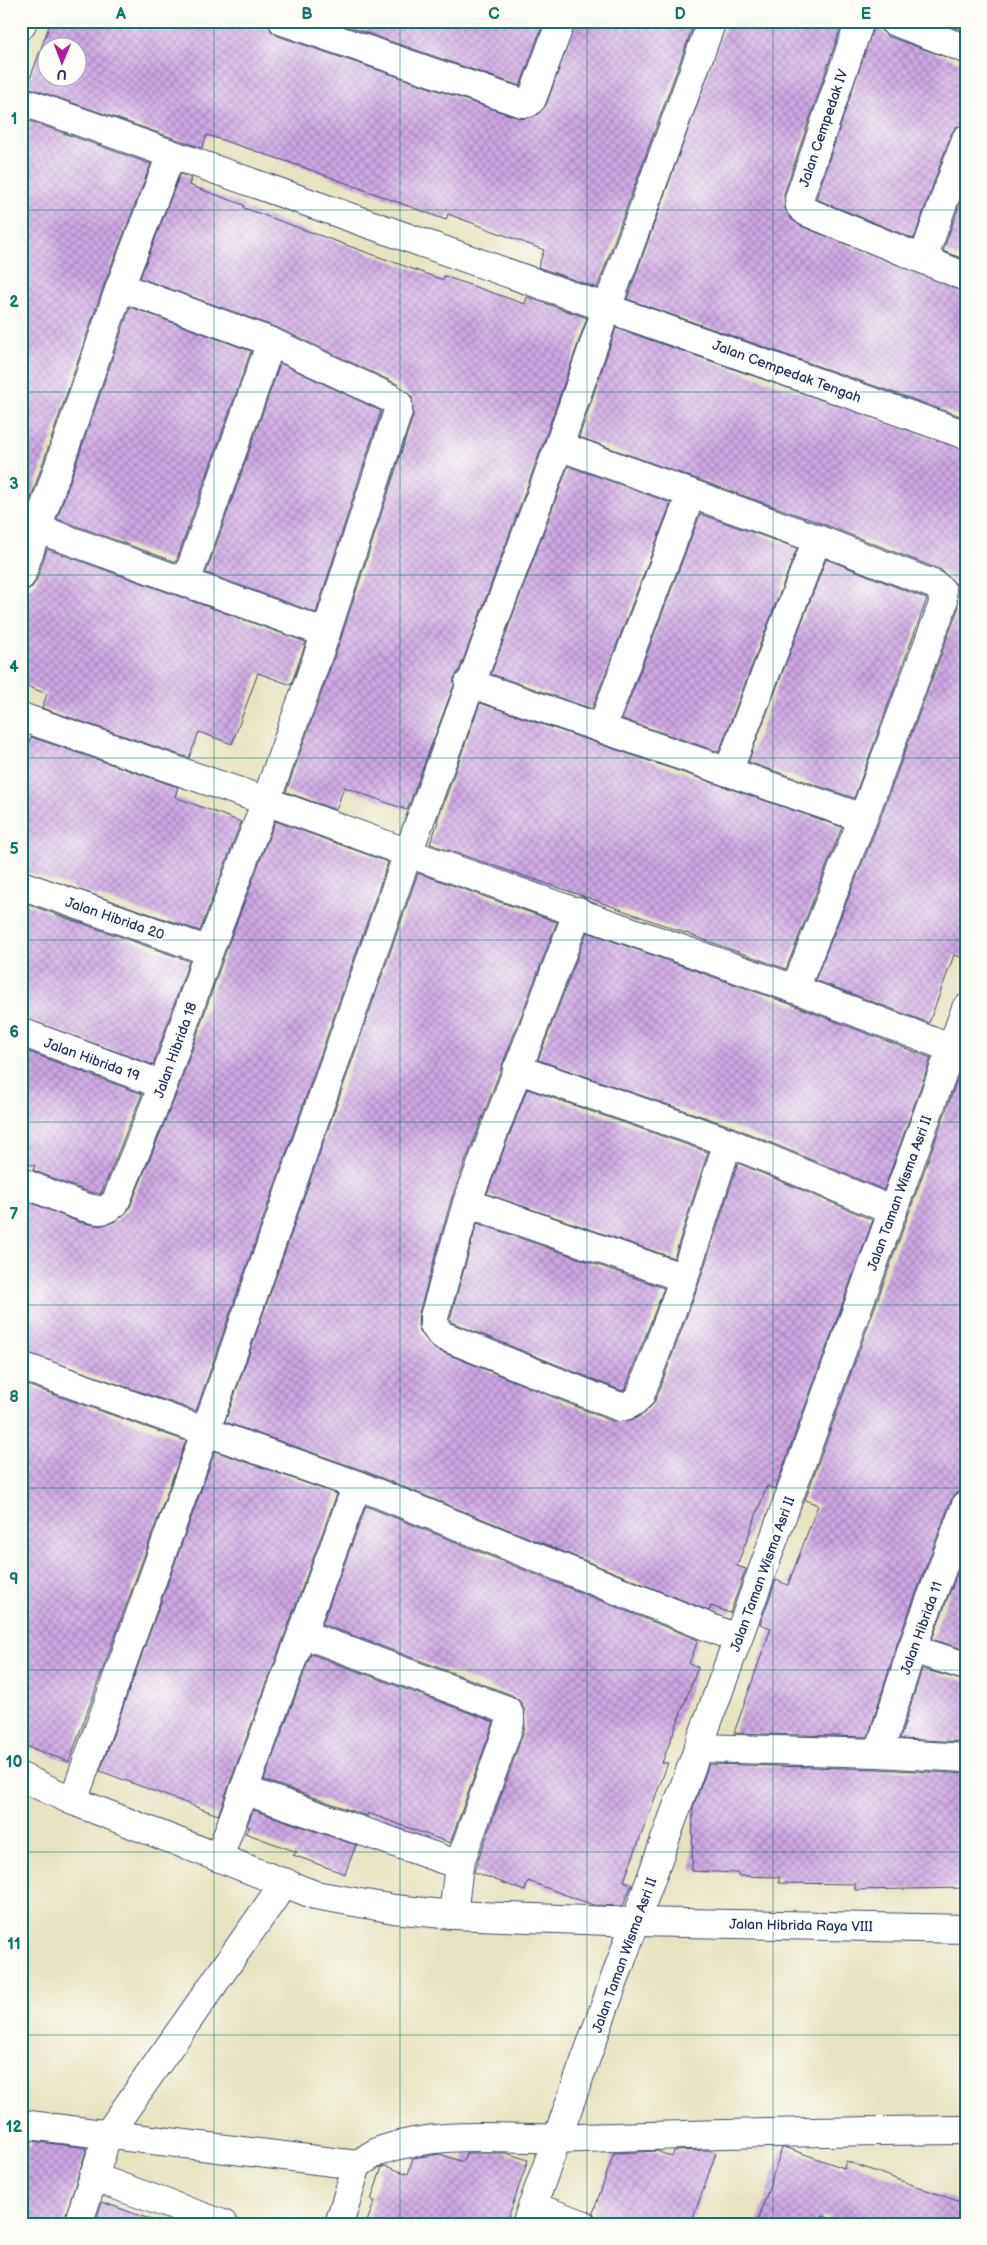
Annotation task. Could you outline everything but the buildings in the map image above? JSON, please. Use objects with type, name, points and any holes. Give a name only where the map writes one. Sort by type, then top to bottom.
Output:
[{"type":"street","points":[[21,26],[23,21]]},
{"type":"street","points":[[284,21],[522,103],[528,103],[532,98],[561,21]]},
{"type":"street","points":[[73,1801],[205,1433],[408,853],[559,446],[607,307],[712,21]]},
{"type":"street","name":"Jalan Cempedak IV","points":[[860,21],[799,203],[807,212],[966,277]]},
{"type":"street","points":[[893,21],[966,50]]},
{"type":"street","name":"Jalan Cempedak Tengah","points":[[21,101],[966,435]]},
{"type":"street","points":[[924,259],[966,139]]},
{"type":"street","points":[[21,576],[120,287],[171,154]]},
{"type":"street","points":[[120,287],[271,342],[186,582]]},
{"type":"street","name":"Jalan Hibrida 18","points":[[21,1182],[85,1207],[101,1210],[110,1208],[115,1203],[163,1085],[209,951],[266,801],[326,633],[398,411],[398,404],[390,398],[271,342]]},
{"type":"street","points":[[559,446],[817,539],[935,585],[942,591],[944,597],[943,604],[863,818],[795,989]]},
{"type":"street","points":[[602,727],[691,494]]},
{"type":"street","points":[[38,529],[326,633]]},
{"type":"street","points":[[728,772],[817,539]]},
{"type":"street","points":[[470,683],[863,818]]},
{"type":"street","points":[[21,717],[578,911],[795,989],[958,1052]]},
{"type":"street","name":"Jalan Hibrida 20","points":[[21,885],[209,951]]},
{"type":"street","points":[[578,911],[467,1203],[434,1317],[436,1330],[441,1335],[620,1406],[628,1406],[640,1396],[684,1278],[728,1142]]},
{"type":"street","name":"Jalan Taman Wisma Asri II","points":[[582,2224],[529,2215],[893,1211],[958,1052],[966,1008]]},
{"type":"street","name":"Jalan Hibrida 19","points":[[21,1032],[163,1085]]},
{"type":"street","points":[[517,1069],[728,1142],[893,1211]]},
{"type":"street","points":[[467,1203],[684,1278]]},
{"type":"street","points":[[21,1366],[357,1486],[738,1638]]},
{"type":"street","points":[[220,1857],[357,1486]]},
{"type":"street","name":"Jalan Hibrida 11","points":[[879,1753],[912,1649],[964,1516]]},
{"type":"street","points":[[303,1634],[507,1710],[510,1716],[510,1723],[459,1865],[453,1915]]},
{"type":"street","points":[[912,1649],[966,1666]]},
{"type":"street","points":[[699,1748],[879,1753],[966,1758]]},
{"type":"street","name":"Jalan Hibrida Raya VIII","points":[[21,1777],[73,1801],[315,1894],[394,1909],[453,1915],[636,1922],[966,1929]]},
{"type":"street","points":[[244,1790],[459,1865]]},
{"type":"street","points":[[78,2224],[108,2134],[285,1882]]},
{"type":"street","points":[[21,2124],[356,2165],[381,2150],[425,2140],[467,2136],[557,2139],[778,2132],[966,2130]]},
{"type":"street","points":[[339,2224],[356,2165]]},
{"type":"street","points":[[93,2177],[223,2224]]}]
